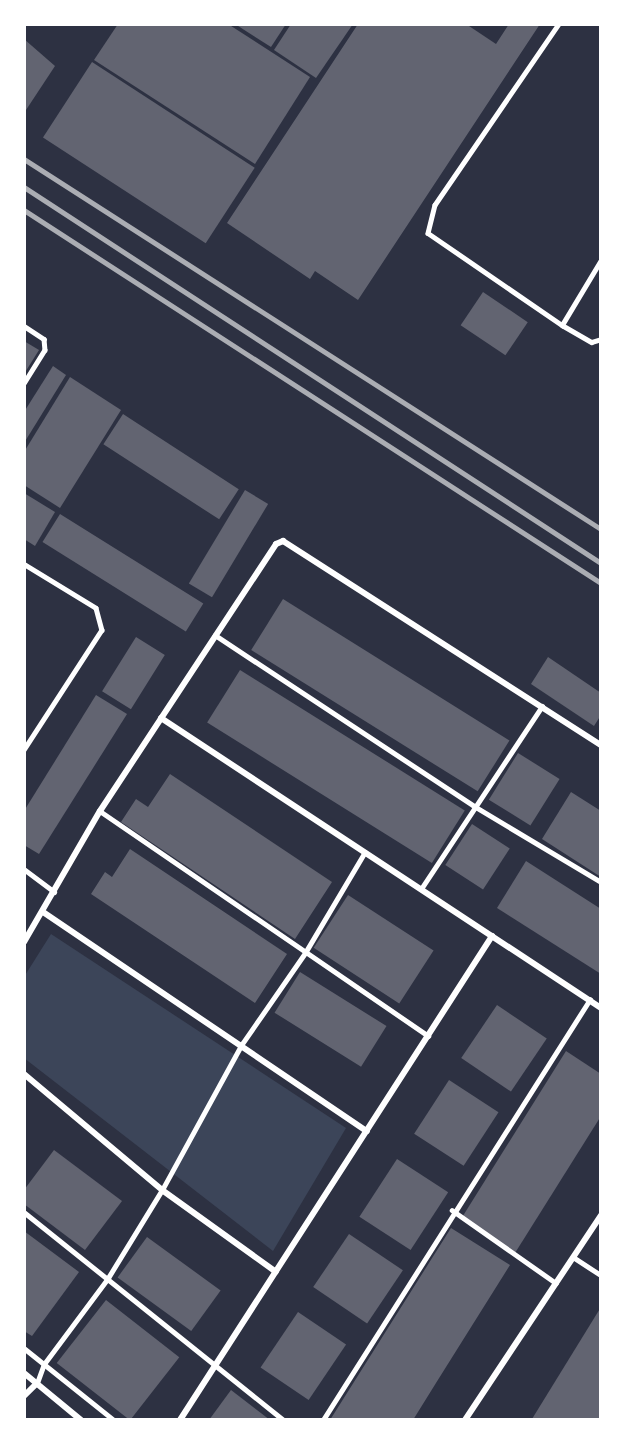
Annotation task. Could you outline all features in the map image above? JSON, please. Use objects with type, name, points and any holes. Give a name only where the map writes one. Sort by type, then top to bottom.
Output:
[{"type":"street","points":[[24,942],[100,811],[276,544],[291,542],[601,745]]},
{"type":"street","points":[[161,718],[601,1008]]},
{"type":"street","points":[[43,912],[242,1044],[367,1131]]},
{"type":"street","points":[[180,1420],[492,936]]},
{"type":"street","points":[[24,1074],[162,1190],[276,1272]]},
{"type":"street","points":[[468,1419],[601,1215]]},
{"type":"street","points":[[24,1373],[81,1420]]},
{"type":"street","points":[[24,1396],[37,1383]]},
{"type":"lane","points":[[559,24],[435,205],[428,233],[562,325],[592,342],[601,339]]},
{"type":"lane","points":[[562,325],[601,260]]},
{"type":"lane","points":[[24,326],[44,339],[45,350],[24,384]]},
{"type":"lane","points":[[24,564],[96,608],[102,630],[24,750]]},
{"type":"lane","points":[[215,635],[474,806],[601,882]]},
{"type":"lane","points":[[421,889],[542,706]]},
{"type":"lane","points":[[100,811],[428,1036]]},
{"type":"lane","points":[[37,1383],[44,1364],[108,1278],[162,1190],[242,1044],[305,952],[364,852]]},
{"type":"lane","points":[[24,869],[54,892]]},
{"type":"lane","points":[[323,1420],[452,1210],[590,1000]]},
{"type":"lane","points":[[452,1210],[556,1283]]},
{"type":"lane","points":[[24,1212],[108,1278],[214,1368],[284,1420]]},
{"type":"lane","points":[[573,1257],[601,1275]]},
{"type":"lane","points":[[24,1348],[114,1420]]},
{"type":"shaded area","points":[[51,934],[346,1128],[273,1251],[24,1058],[24,977]]},
{"type":"building","points":[[118,24],[228,24],[310,77],[255,164],[94,60]]},
{"type":"building","points":[[235,24],[286,24],[271,47]]},
{"type":"building","points":[[291,24],[353,24],[316,78],[274,50]]},
{"type":"building","points":[[358,24],[466,24],[496,44],[509,24],[540,24],[358,300],[315,271],[310,279],[227,223]]},
{"type":"building","points":[[24,39],[55,66],[26,110],[24,109]]},
{"type":"building","points":[[92,62],[255,168],[206,243],[43,137]]},
{"type":"building","points":[[483,292],[528,322],[505,355],[461,325]]},
{"type":"building","points":[[24,341],[39,350],[24,374]]},
{"type":"building","points":[[53,366],[66,375],[24,443],[24,412]]},
{"type":"building","points":[[70,377],[121,410],[60,508],[24,485],[24,452]]},
{"type":"building","points":[[123,414],[239,489],[219,519],[103,444]]},
{"type":"building","points":[[245,490],[268,504],[212,597],[189,583]]},
{"type":"building","points":[[24,493],[55,512],[35,546],[24,539]]},
{"type":"building","points":[[60,514],[203,604],[186,632],[43,542]]},
{"type":"building","points":[[283,599],[509,740],[478,791],[251,650]]},
{"type":"building","points":[[136,637],[165,655],[131,709],[102,691]]},
{"type":"building","points":[[548,657],[601,693],[601,715],[594,726],[531,684]]},
{"type":"building","points":[[240,670],[465,810],[432,863],[207,723]]},
{"type":"building","points":[[96,695],[127,714],[39,854],[24,845],[24,811]]},
{"type":"building","points":[[518,753],[560,779],[530,826],[489,800]]},
{"type":"building","points":[[170,774],[332,882],[295,939],[121,822],[136,799],[148,807]]},
{"type":"building","points":[[571,792],[601,811],[601,877],[542,839]]},
{"type":"building","points":[[472,824],[510,849],[483,890],[445,865]]},
{"type":"building","points":[[130,849],[287,954],[255,1003],[91,894],[105,872],[112,877]]},
{"type":"building","points":[[526,861],[601,909],[601,974],[497,908]]},
{"type":"building","points":[[348,895],[434,951],[399,1003],[314,948]]},
{"type":"building","points":[[300,972],[387,1026],[361,1067],[275,1013]]},
{"type":"building","points":[[497,1005],[547,1039],[511,1092],[461,1058]]},
{"type":"building","points":[[566,1051],[601,1074],[601,1116],[515,1253],[461,1219]]},
{"type":"building","points":[[449,1080],[498,1112],[464,1166],[414,1134]]},
{"type":"building","points":[[54,1150],[122,1201],[85,1250],[24,1204],[24,1190]]},
{"type":"building","points":[[397,1159],[448,1192],[411,1250],[359,1217]]},
{"type":"building","points":[[451,1228],[510,1265],[413,1420],[330,1420]]},
{"type":"building","points":[[24,1231],[79,1272],[32,1336],[24,1331]]},
{"type":"building","points":[[349,1234],[403,1270],[367,1323],[313,1287]]},
{"type":"building","points":[[147,1237],[221,1290],[191,1331],[118,1277]]},
{"type":"building","points":[[106,1300],[179,1357],[130,1420],[57,1363]]},
{"type":"building","points":[[601,1307],[601,1420],[533,1420],[532,1419]]},
{"type":"building","points":[[298,1312],[346,1344],[309,1400],[261,1368]]},
{"type":"building","points":[[231,1390],[270,1420],[209,1420]]},
{"type":"railway","points":[[24,159],[601,529]]},
{"type":"railway","points":[[24,187],[601,563]]},
{"type":"railway","points":[[24,210],[601,583]]}]
